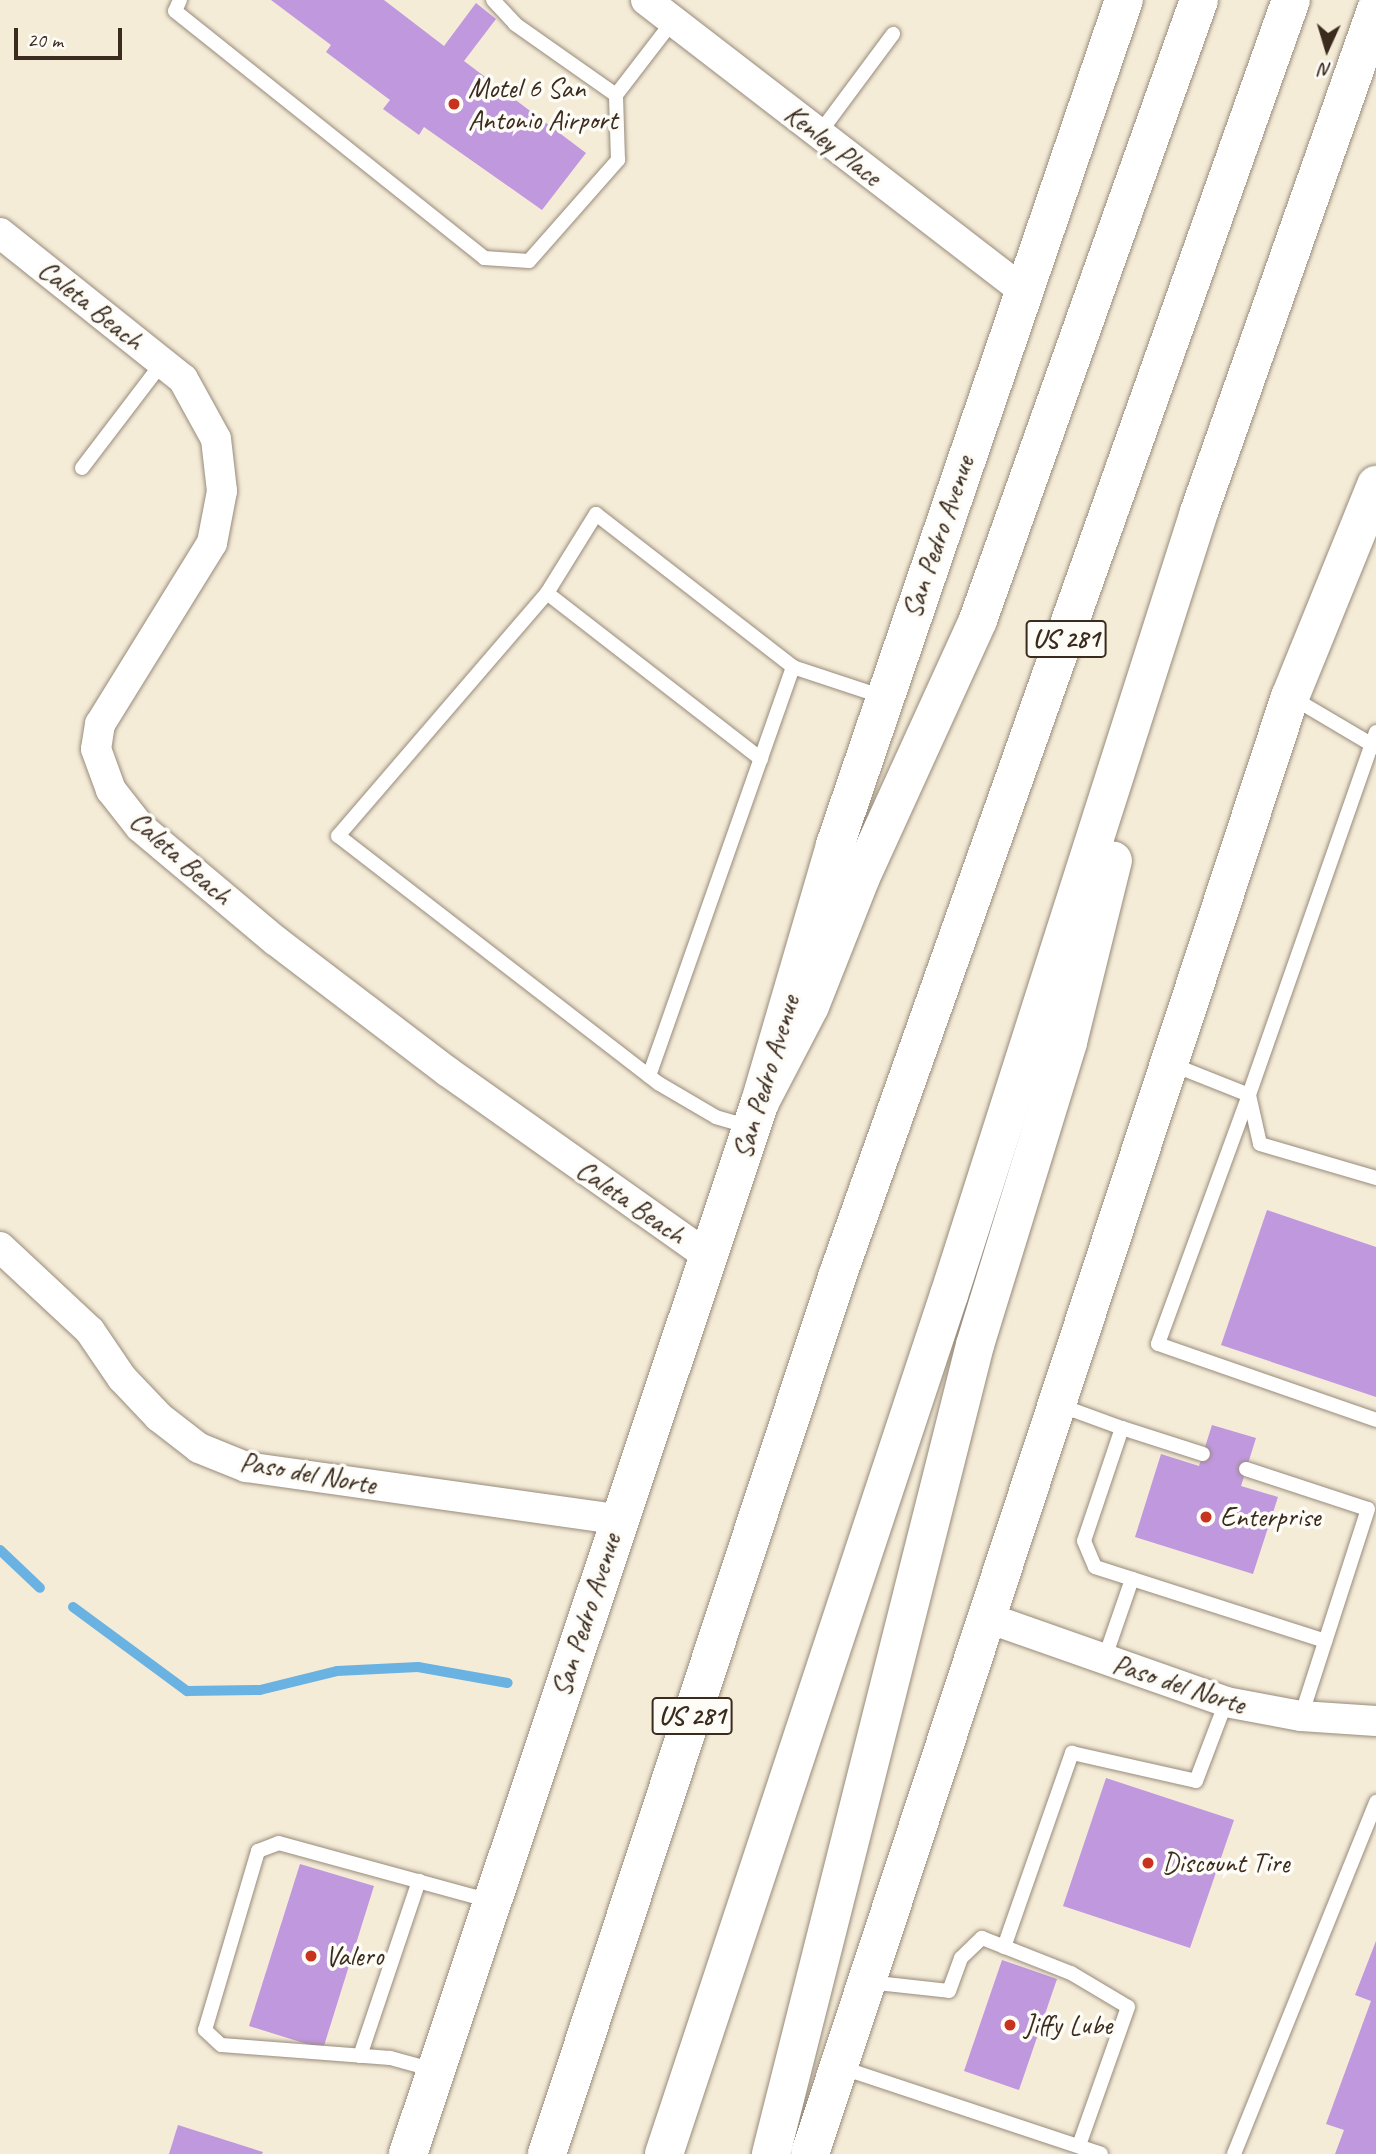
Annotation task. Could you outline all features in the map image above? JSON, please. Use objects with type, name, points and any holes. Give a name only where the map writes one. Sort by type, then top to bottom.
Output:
[{"type":"main road","name":"San Pedro Avenue","points":[[408,2154],[618,1519],[756,1114],[835,845],[1021,289],[1124,0]]},
{"type":"main road","points":[[756,1114],[810,1006],[861,877],[978,620],[1199,0]]},
{"type":"main road","name":"US 281","points":[[547,2154],[837,1277],[1292,0]]},
{"type":"main road","name":"US 281","points":[[664,2154],[949,1295],[1199,512],[1376,10]]},
{"type":"main road","points":[[810,2154],[1290,697],[1361,545],[1376,485]]},
{"type":"main road","points":[[771,2154],[947,1453],[1068,1041],[1199,512]]},
{"type":"street","name":"Kenley Place","points":[[646,0],[1021,289]]},
{"type":"street","name":"Caleta Beach","points":[[0,233],[183,379],[216,439],[222,491],[212,542],[100,724],[96,750],[111,790],[140,827],[276,942],[448,1072],[709,1257]]},
{"type":"street","name":"Paso del Norte","points":[[0,1247],[90,1331],[122,1378],[150,1407],[199,1448],[246,1467],[618,1519]]},
{"type":"street","name":"Paso del Norte","points":[[988,1618],[1226,1702],[1301,1716],[1376,1721]]},
{"type":"lane","points":[[180,0],[175,11],[484,258],[530,261],[618,160],[616,95],[673,21]]},
{"type":"lane","points":[[494,0],[515,24],[616,95]]},
{"type":"lane","points":[[818,135],[893,34]]},
{"type":"lane","points":[[82,468],[162,363]]},
{"type":"lane","points":[[756,1114],[716,1117],[649,1076],[338,836],[548,593],[596,514],[793,667],[884,698]]},
{"type":"lane","points":[[548,593],[761,759]]},
{"type":"lane","points":[[649,1076],[793,667]]},
{"type":"lane","points":[[1290,697],[1375,741],[1158,1344],[1376,1420]]},
{"type":"lane","points":[[1170,1064],[1249,1095]]},
{"type":"lane","points":[[1249,1095],[1260,1144],[1376,1178]]},
{"type":"lane","points":[[1057,1405],[1203,1454]]},
{"type":"lane","points":[[1122,1428],[1084,1541],[1095,1567],[1325,1641]]},
{"type":"lane","points":[[1246,1469],[1368,1510],[1301,1716]]},
{"type":"lane","points":[[1104,1660],[1132,1579]]},
{"type":"lane","points":[[1004,1947],[1072,1753],[1196,1781],[1226,1702]]},
{"type":"lane","points":[[1234,2154],[1376,1802]]},
{"type":"lane","points":[[436,2071],[360,2056],[221,2045],[205,2030],[258,1851],[279,1843],[492,1901]]},
{"type":"lane","points":[[360,2056],[419,1881]]},
{"type":"lane","points":[[867,1982],[949,1991],[961,1958],[982,1938],[1071,1973],[1128,2007],[1079,2145]]},
{"type":"lane","points":[[839,2067],[1101,2154]]},
{"type":"building","name":"Motel 6 San Antonio Airport","points":[[271,0],[384,0],[444,46],[476,3],[496,19],[464,61],[586,153],[542,210],[424,127],[419,135],[383,109],[390,100],[326,52],[331,45]]},
{"type":"building","points":[[1267,1210],[1376,1247],[1376,1397],[1221,1345]]},
{"type":"building","name":"Enterprise","points":[[1212,1425],[1256,1438],[1241,1486],[1278,1497],[1253,1574],[1135,1537],[1161,1454],[1199,1466]]},
{"type":"building","name":"Discount Tire","points":[[1106,1778],[1234,1820],[1190,1948],[1063,1906]]},
{"type":"building","name":"Valero","points":[[300,1864],[374,1886],[323,2049],[249,2026]]},
{"type":"building","points":[[1376,1941],[1376,2154],[1335,2154],[1344,2130],[1326,2124],[1371,2001],[1355,1995]]},
{"type":"building","name":"Jiffy Lube","points":[[1002,1960],[1057,1979],[1019,2090],[964,2071]]},
{"type":"building","points":[[178,2125],[263,2152],[169,2154]]},
{"type":"waterway","points":[[0,1550],[40,1588]]},
{"type":"waterway","points":[[73,1607],[187,1691],[260,1690],[337,1671],[418,1667],[508,1683]]},
{"type":"place","name":"Motel 6 San Antonio Airport","points":[[454,104]]},
{"type":"place","name":"Enterprise","points":[[1206,1517]]},
{"type":"place","name":"Discount Tire","points":[[1148,1863]]},
{"type":"place","name":"Valero","points":[[311,1956]]},
{"type":"place","name":"Jiffy Lube","points":[[1010,2025]]}]
